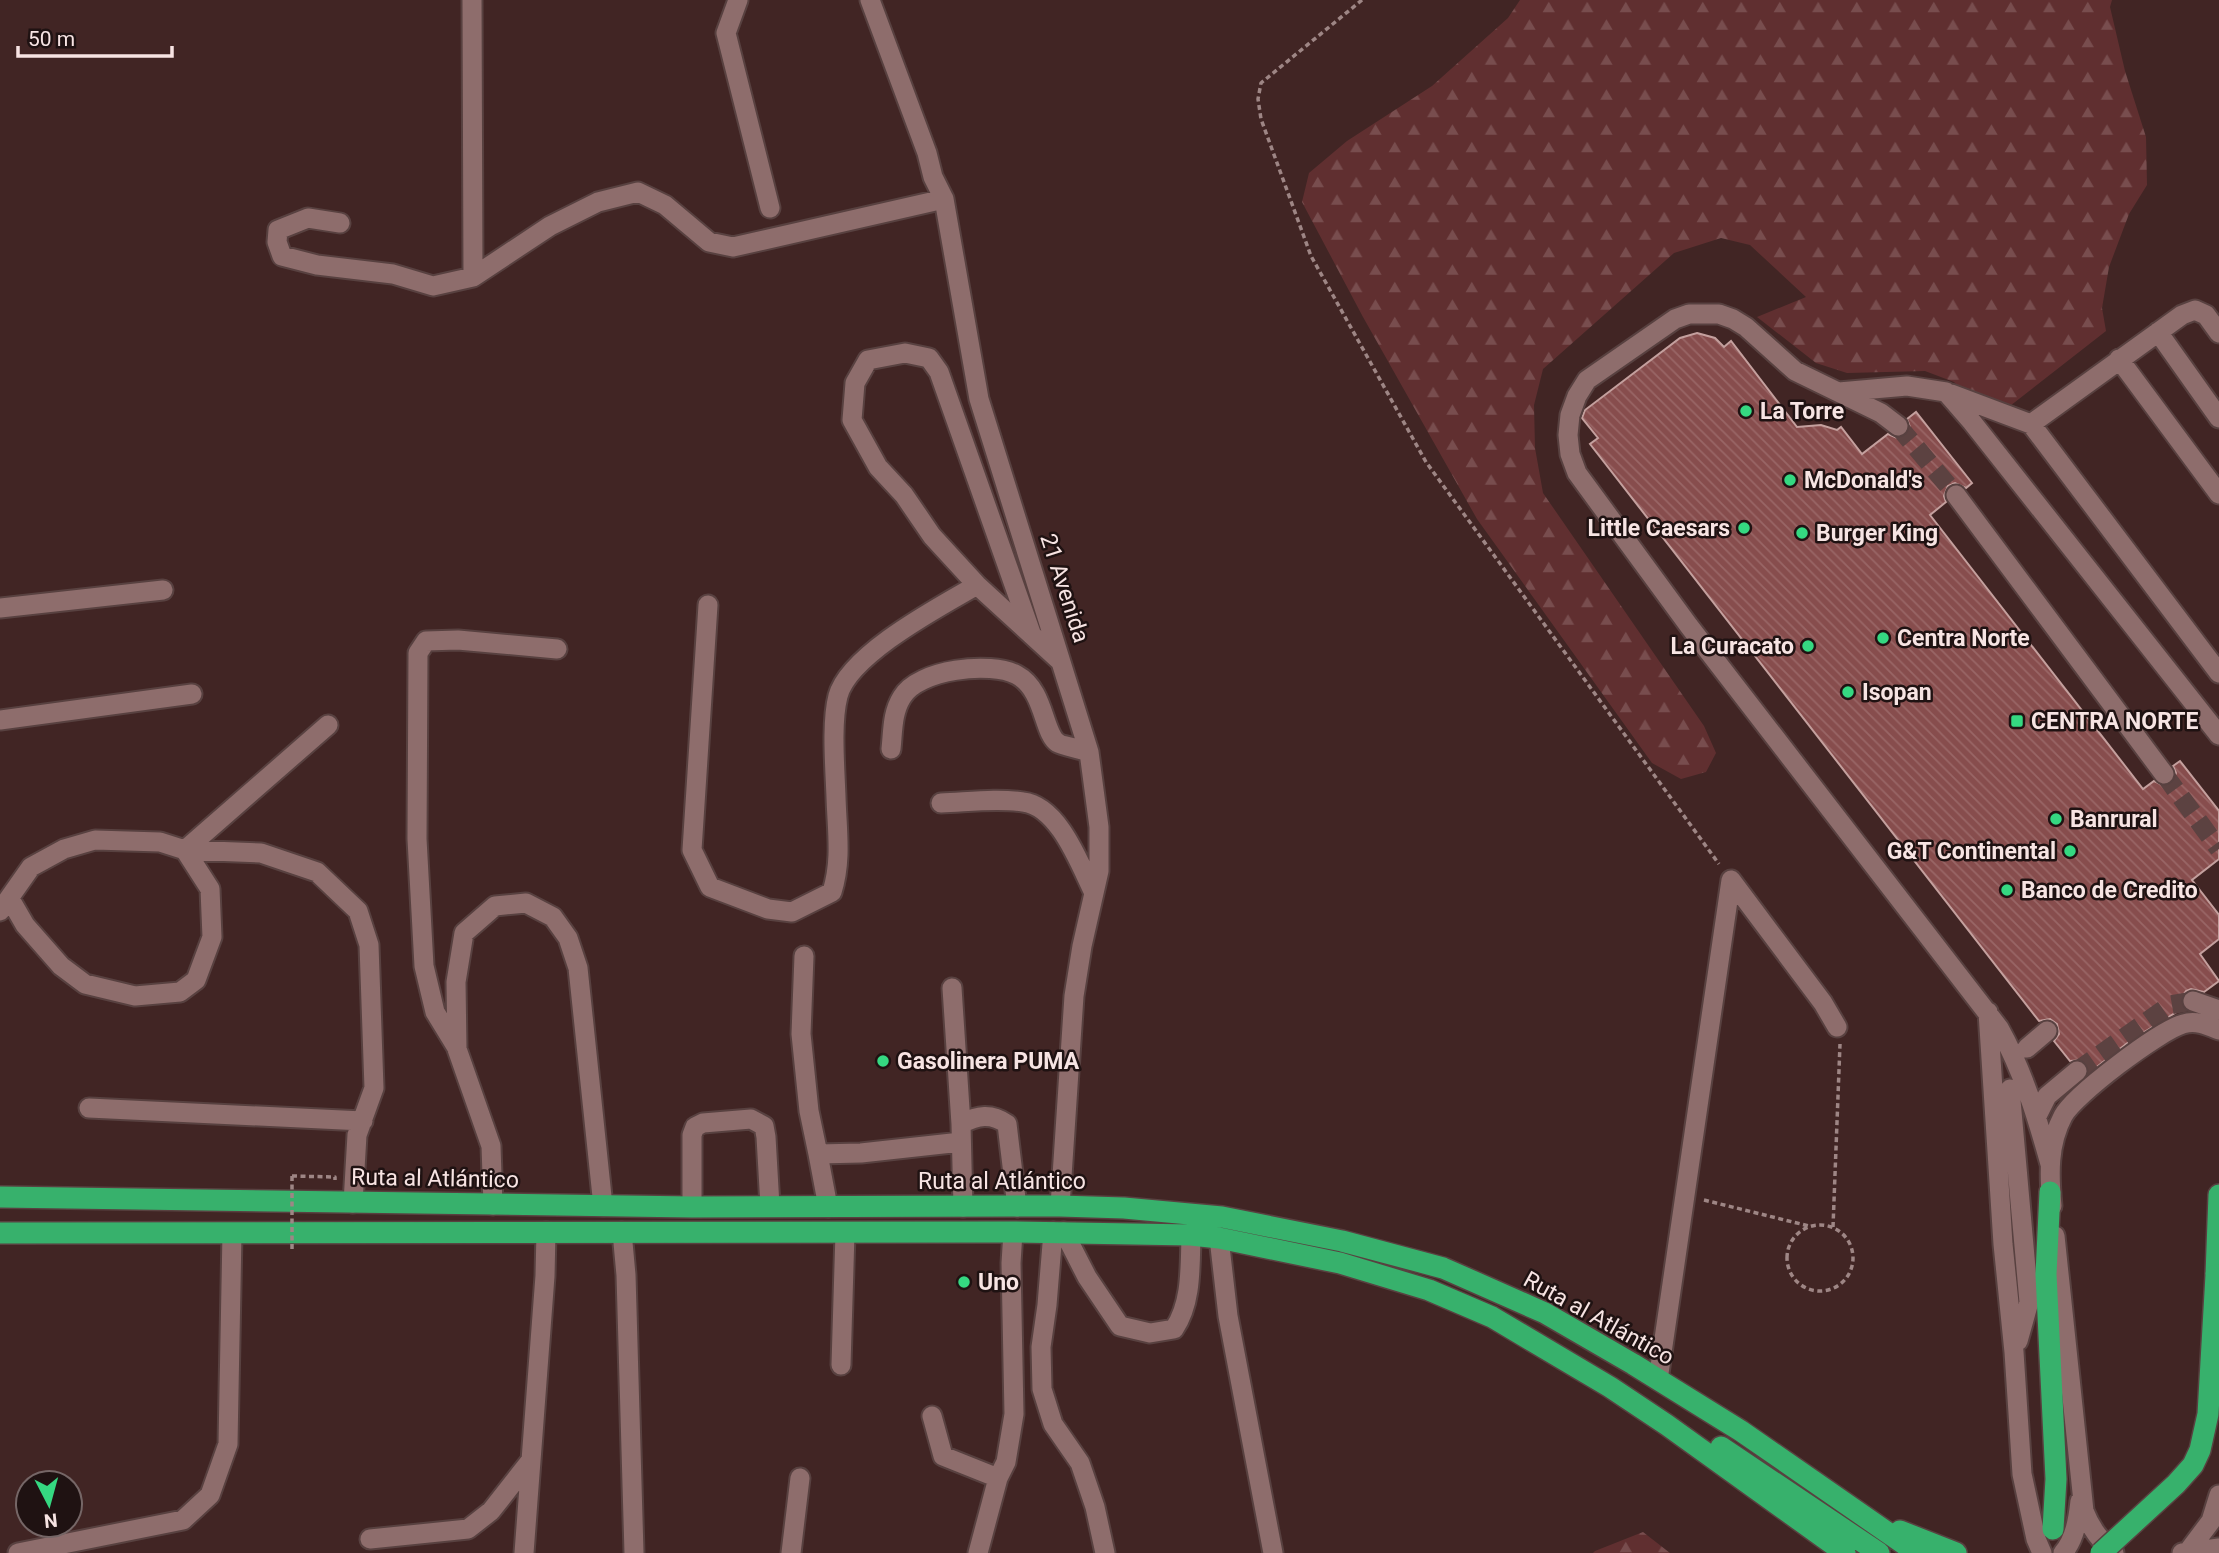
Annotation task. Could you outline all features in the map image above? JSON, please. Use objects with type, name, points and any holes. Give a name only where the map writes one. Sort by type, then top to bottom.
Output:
[{"type":"highway","points":[[2050,1192],[2046,1274],[2056,1489],[2053,1529]]},
{"type":"highway","points":[[2102,1553],[2176,1484],[2193,1465],[2200,1450],[2208,1414],[2219,1195]]},
{"type":"highway","name":"Ruta al Atlántico","points":[[0,1197],[692,1207],[1060,1206],[1124,1208],[1222,1217],[1342,1241],[1443,1268],[1545,1313],[1741,1431],[1917,1553]]},
{"type":"highway","points":[[0,1233],[1058,1232],[1219,1238],[1340,1263],[1429,1290],[1556,1344],[1607,1372],[1879,1553]]},
{"type":"highway","points":[[1492,1317],[1656,1417],[1845,1553]]},
{"type":"highway","points":[[1852,1509],[1956,1553]]},
{"type":"street","points":[[472,0],[472,277]]},
{"type":"street","points":[[738,0],[726,33],[770,208]]},
{"type":"street","name":"21 Avenida","points":[[870,0],[927,153],[933,177],[944,200],[979,399],[1089,752],[1100,827],[1099,872],[1074,996],[1060,1206]]},
{"type":"street","points":[[340,223],[308,218],[278,230],[277,242],[282,256],[317,265],[393,274],[433,286],[472,277],[550,226],[598,202],[638,192],[665,205],[709,242],[733,247],[944,200]]},
{"type":"street","points":[[2031,424],[2182,315],[2195,310],[2206,316],[2219,333]]},
{"type":"street","points":[[1898,426],[1881,413],[1795,371],[1734,319],[1719,314],[1689,314],[1675,319],[1587,380],[1570,415],[1568,435],[1570,454],[1577,473],[1689,626],[1987,1010],[2016,1059],[2037,1116],[2050,1164]]},
{"type":"street","points":[[2158,332],[2219,418]]},
{"type":"street","points":[[1031,633],[939,372],[929,358],[905,353],[868,360],[855,383],[852,420],[878,467],[904,495],[932,536],[977,585],[1063,663]]},
{"type":"street","points":[[2119,359],[2219,494]]},
{"type":"street","points":[[1839,392],[1907,386],[1946,392],[2031,424],[2219,673]]},
{"type":"street","points":[[1946,392],[1981,432],[2219,735]]},
{"type":"street","points":[[1956,495],[2164,774]]},
{"type":"street","points":[[708,605],[692,850],[710,887],[768,909],[792,912],[832,892],[839,869],[834,751],[838,694],[860,661],[913,623],[977,585]]},
{"type":"street","points":[[0,608],[163,590]]},
{"type":"street","points":[[493,1205],[491,1146],[457,1049],[435,1012],[424,966],[416,838],[418,653],[426,641],[458,640],[557,649]]},
{"type":"street","points":[[891,749],[892,722],[903,695],[923,679],[957,670],[988,668],[1018,675],[1032,689],[1044,710],[1049,732],[1058,743],[1089,752]]},
{"type":"street","points":[[0,720],[192,694]]},
{"type":"street","points":[[185,849],[328,725]]},
{"type":"street","points":[[941,803],[1025,802],[1045,811],[1060,828],[1094,893]]},
{"type":"street","points":[[185,849],[210,889],[212,937],[196,980],[180,992],[135,996],[85,984],[61,966],[5,905],[31,867],[64,849],[95,840],[160,842],[185,849],[261,853],[317,872],[358,911],[369,945],[374,1088],[355,1149],[353,1203]]},
{"type":"street","points":[[1731,880],[1823,1003],[1837,1027]]},
{"type":"street","points":[[1658,1380],[1731,880]]},
{"type":"street","points":[[457,1049],[456,982],[464,933],[495,906],[526,903],[553,917],[568,938],[578,968],[603,1206]]},
{"type":"street","points":[[804,957],[800,1034],[809,1111],[828,1207]]},
{"type":"street","points":[[952,988],[963,1207]]},
{"type":"street","points":[[2193,1001],[2219,1010]]},
{"type":"street","points":[[1987,1010],[2022,1474],[2042,1553]]},
{"type":"street","points":[[2115,1553],[2091,1528],[2080,1493],[2050,1192],[2053,1141],[2064,1114],[2079,1096],[2163,1033],[2184,1023],[2203,1023],[2219,1030]]},
{"type":"street","points":[[2027,1048],[2047,1031]]},
{"type":"street","points":[[2037,1116],[2047,1096],[2077,1071]]},
{"type":"street","points":[[2010,1089],[2029,1301],[2051,1345]]},
{"type":"street","points":[[89,1108],[363,1121]]},
{"type":"street","points":[[818,1154],[861,1153],[961,1133],[973,1118],[999,1118],[1007,1124],[1017,1207]]},
{"type":"street","points":[[692,1207],[692,1135],[695,1127],[703,1123],[751,1119],[764,1126],[770,1206]]},
{"type":"street","points":[[622,1231],[626,1275],[634,1553]]},
{"type":"street","points":[[524,1553],[545,1276],[545,1232]]},
{"type":"street","points":[[978,1553],[998,1478],[1006,1462],[1014,1414],[1011,1263],[1013,1232]]},
{"type":"street","points":[[1058,1232],[1120,1326],[1150,1333],[1174,1329],[1183,1315],[1189,1281],[1191,1235]]},
{"type":"street","points":[[1058,1232],[1041,1347],[1042,1389],[1053,1424],[1080,1463],[1095,1507],[1105,1553]]},
{"type":"street","points":[[18,1553],[183,1520],[211,1495],[228,1444],[232,1233]]},
{"type":"street","points":[[841,1364],[845,1233]]},
{"type":"street","points":[[1219,1238],[1228,1316],[1273,1553]]},
{"type":"street","points":[[2014,1352],[2029,1301]]},
{"type":"street","points":[[932,1416],[943,1456],[998,1478]]},
{"type":"street","points":[[370,1539],[468,1529],[491,1511],[531,1460]]},
{"type":"street","points":[[791,1553],[800,1478]]},
{"type":"street","points":[[2063,1553],[2069,1546],[2078,1520],[2080,1493]]},
{"type":"street","points":[[2184,1553],[2211,1521],[2219,1495]]},
{"type":"street","points":[[2184,1553],[2211,1550]]},
{"type":"path","points":[[1362,0],[1261,83],[1258,99],[1261,119],[1311,256],[1426,462],[1731,880]]},
{"type":"path","points":[[1833,1227],[1841,1050],[1837,1027]]},
{"type":"path","points":[[292,1251],[292,1176],[335,1177]]},
{"type":"path","points":[[1685,1195],[1811,1226],[1833,1227],[1849,1241],[1853,1261],[1851,1271],[1837,1287],[1816,1291],[1806,1288],[1797,1282],[1790,1272],[1787,1261],[1792,1240],[1800,1231],[1811,1226]]},
{"type":"green space","points":[[1520,0],[2112,0],[2110,7],[2125,71],[2146,137],[2147,185],[2129,214],[2109,267],[2102,308],[2106,331],[1992,420],[1954,382],[1925,371],[1847,373],[1816,363],[1757,317],[1806,297],[1750,245],[1721,238],[1674,253],[1543,369],[1534,405],[1535,448],[1543,493],[1704,726],[1716,753],[1706,772],[1681,779],[1652,763],[1477,519],[1363,317],[1302,202],[1309,173],[1347,141],[1432,86],[1508,18]]},
{"type":"green space","points":[[1643,1532],[1670,1553],[1593,1553],[1595,1551]]},
{"type":"building","name":"Centra Norte","points":[[1697,333],[1715,338],[1724,347],[1731,341],[1797,427],[1821,425],[1837,430],[1841,427],[1862,454],[1888,434],[1897,438],[1907,434],[1910,427],[1907,419],[1916,412],[1972,483],[1966,488],[1955,483],[1948,486],[1944,496],[1946,502],[1930,515],[2143,789],[2154,781],[2165,786],[2172,783],[2176,773],[2173,766],[2180,761],[2219,811],[2219,859],[2192,880],[2219,915],[2219,939],[2200,954],[2219,981],[2204,992],[2191,989],[2186,991],[2181,998],[2183,1008],[2130,1041],[2089,1073],[2087,1064],[2082,1060],[2070,1061],[2054,1041],[2059,1034],[2057,1024],[2050,1019],[2039,1021],[1590,444],[1598,438],[1582,418],[1585,410],[1680,338]]},
{"type":"tunnel","points":[[1898,426],[1956,495]]},
{"type":"tunnel","points":[[2164,774],[2219,849]]},
{"type":"tunnel","points":[[2077,1071],[2170,1005],[2193,1001]]},
{"type":"place","name":"La Torre","points":[[1746,411]]},
{"type":"place","name":"McDonald's","points":[[1790,480]]},
{"type":"place","name":"Little Caesars","points":[[1744,528]]},
{"type":"place","name":"Burger King","points":[[1802,533]]},
{"type":"place","name":"Centra Norte","points":[[1883,638]]},
{"type":"place","name":"La Curacato","points":[[1808,646]]},
{"type":"place","name":"Isopan","points":[[1848,692]]},
{"type":"place","name":"CENTRA NORTE","points":[[2017,721]]},
{"type":"place","name":"Banrural","points":[[2056,819]]},
{"type":"place","name":"G&T Continental","points":[[2070,851]]},
{"type":"place","name":"Banco de Credito","points":[[2007,890]]},
{"type":"place","name":"Gasolinera PUMA","points":[[883,1061]]},
{"type":"place","name":"Uno","points":[[964,1282]]}]
